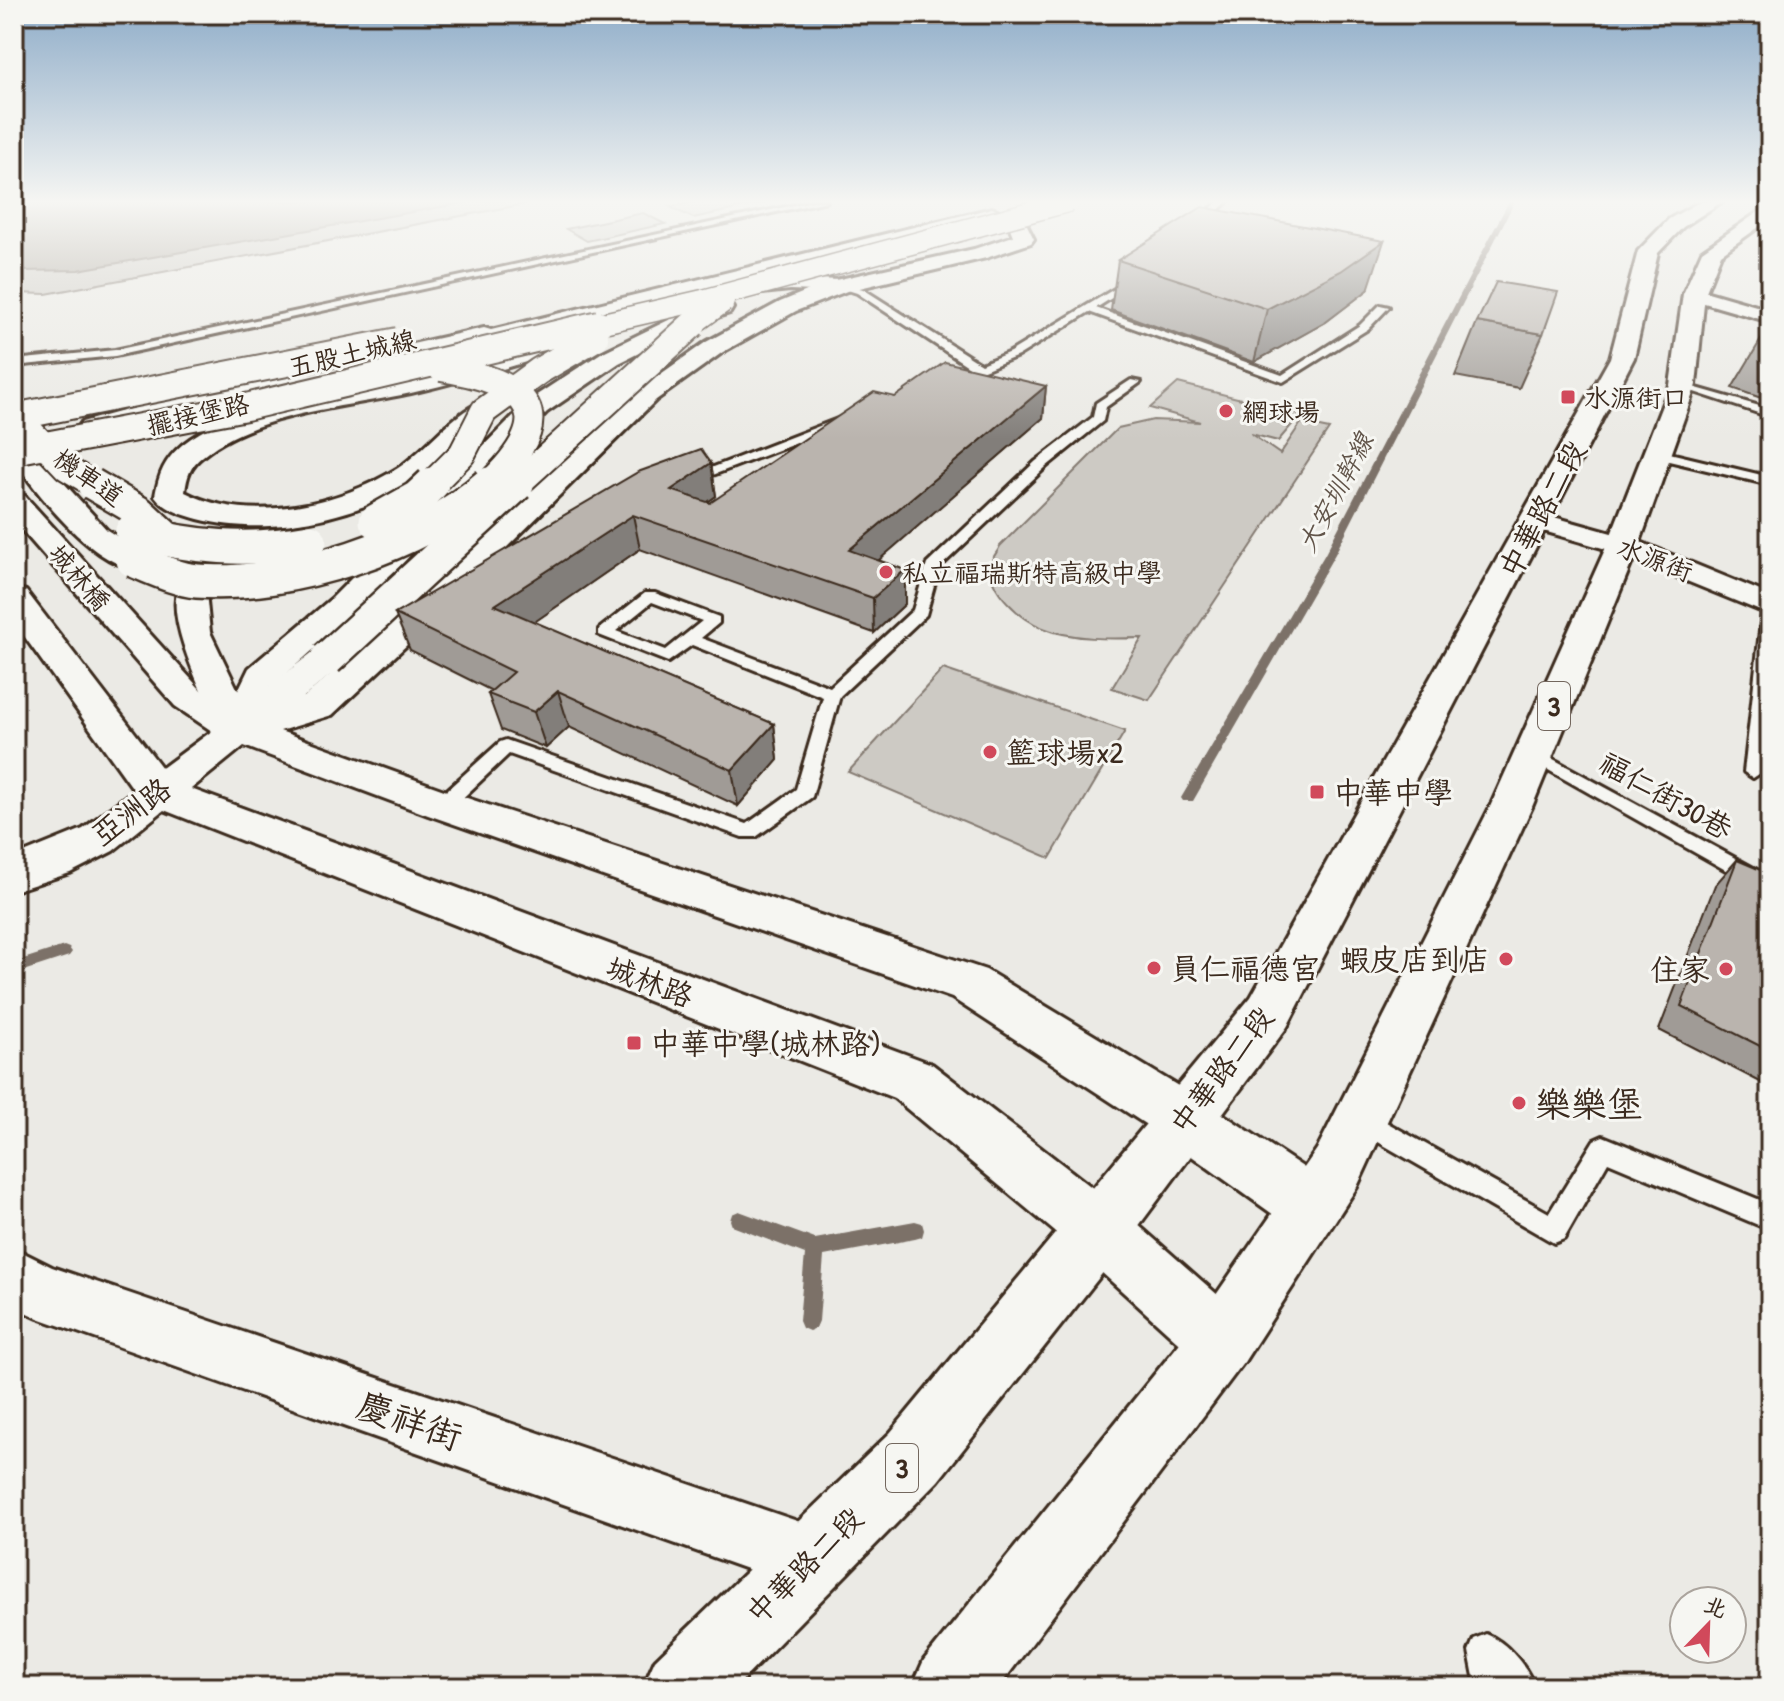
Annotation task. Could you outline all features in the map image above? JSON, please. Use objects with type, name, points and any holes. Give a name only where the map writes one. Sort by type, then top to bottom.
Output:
[{"type":"main road","name":"五股土城線","points":[[14,415],[373,347],[677,280]]},
{"type":"main road","name":"擺接堡路","points":[[17,454],[181,419],[435,355],[518,329],[717,280]]},
{"type":"main road","points":[[14,437],[410,356],[718,280]]},
{"type":"main road","points":[[736,280],[655,309],[589,340],[484,411],[400,479],[318,510],[270,516],[221,517],[187,509],[170,496],[167,484],[176,464],[212,438],[305,406],[410,385],[552,347],[741,289],[797,280]]},
{"type":"main road","name":"五股土城線","points":[[17,454],[246,407],[688,303],[764,280]]},
{"type":"main road","name":"亞洲路","points":[[14,874],[54,861],[98,840],[327,659],[676,337],[728,299],[807,280]]},
{"type":"main road","points":[[239,730],[262,676],[344,605],[538,406],[610,358],[691,318],[811,280]]},
{"type":"main road","points":[[239,730],[318,706],[413,621],[647,395],[680,368],[819,280]]},
{"type":"main road","name":"中華路二段","points":[[682,1687],[914,1457],[1099,1230],[1269,1012],[1622,358],[1641,280]]},
{"type":"main road","name":"3","points":[[951,1687],[1222,1340],[1309,1205],[1337,1168],[1533,754],[1623,545],[1683,385],[1694,294],[1700,280]]},
{"type":"main road","points":[[14,437],[345,373],[405,366],[494,376],[513,387],[525,401],[531,418],[529,435],[518,455],[454,509],[367,550],[308,570],[253,579],[194,581],[133,560],[96,537],[17,454]]},
{"type":"main road","points":[[17,454],[132,531],[211,550],[281,547],[334,536],[371,523],[417,498],[462,454],[484,411]]},
{"type":"main road","name":"城林橋","points":[[14,502],[188,698],[239,730]]},
{"type":"main road","points":[[14,598],[158,792]]},
{"type":"main road","points":[[239,730],[443,805],[969,984],[1184,1119],[1309,1205]]},
{"type":"main road","name":"城林路","points":[[158,792],[913,1081],[1099,1230],[1222,1340]]},
{"type":"street","points":[[1694,294],[1770,316]]},
{"type":"street","name":"機車道","points":[[14,415],[66,468],[140,512],[168,538]]},
{"type":"street","name":"水源街","points":[[1536,520],[1623,545],[1770,606]]},
{"type":"street","points":[[191,592],[194,632],[239,730]]},
{"type":"street","name":"慶祥街","points":[[22,1291],[809,1558]]},
{"type":"lane","points":[[14,363],[115,353],[453,280]]},
{"type":"lane","points":[[836,280],[860,291],[981,369]]},
{"type":"lane","points":[[936,386],[1014,354],[1134,280]]},
{"type":"lane","points":[[1089,309],[1283,379],[1364,327],[1384,307]]},
{"type":"lane","points":[[443,805],[506,746],[749,832],[805,792],[832,694],[920,612],[932,567],[1041,464],[1099,418],[1100,406],[1135,382]]},
{"type":"lane","points":[[1683,385],[1770,413]]},
{"type":"lane","points":[[670,487],[847,419]]},
{"type":"lane","points":[[1657,454],[1770,481]]},
{"type":"lane","points":[[413,621],[466,592]]},
{"type":"lane","points":[[650,596],[713,620],[690,639],[668,657],[605,632],[650,596]]},
{"type":"lane","points":[[1753,772],[1770,613]]},
{"type":"lane","points":[[690,639],[832,694]]},
{"type":"lane","name":"福仁街30巷","points":[[1533,754],[1770,887]]},
{"type":"lane","points":[[1361,1119],[1554,1230],[1603,1148],[1770,1217]]},
{"type":"lane","points":[[1494,1687],[1486,1651],[1517,1687]]},
{"type":"shaded area","points":[[14,280],[118,280],[46,294],[14,293]]},
{"type":"shaded area","points":[[1178,383],[1301,414],[1278,441],[1251,434],[1280,454],[1301,423],[1329,429],[1149,700],[1112,688],[1142,638],[1079,637],[1034,624],[999,593],[991,573],[991,563],[1000,546],[1118,428],[1153,420],[1200,422],[1150,408]]},
{"type":"shaded area","name":"籃球場x2","points":[[943,669],[1125,731],[1050,858],[848,772]]},
{"type":"building","points":[[1180,280],[1323,280],[1267,309]]},
{"type":"building","points":[[1496,282],[1558,292],[1543,334],[1477,322]]},
{"type":"building","points":[[945,362],[1046,386],[849,550],[905,570],[873,598],[633,515],[495,605],[774,724],[732,770],[558,691],[534,712],[488,694],[513,672],[395,614],[638,472],[701,449],[711,463],[671,490],[710,503],[874,392],[895,397]]},
{"type":"building","name":"住家","points":[[1737,860],[1770,874],[1770,1051],[1681,1006]]},
{"type":"waterway","name":"大安圳幹線","points":[[1188,798],[1330,554],[1471,280]]},
{"type":"waterway","name":"大安圳幹線","points":[[14,968],[64,952]]},
{"type":"waterway","name":"大安圳幹線","points":[[739,1220],[815,1248]]},
{"type":"waterway","name":"大安圳幹線","points":[[815,1248],[915,1230]]},
{"type":"waterway","points":[[809,1321],[815,1248]]},
{"type":"place","name":"水源街口","points":[[1568,397]]},
{"type":"place","name":"網球場","points":[[1226,411]]},
{"type":"place","name":"私立福瑞斯特高級中學","points":[[886,572]]},
{"type":"place","name":"籃球場x2","points":[[990,752]]},
{"type":"place","name":"中華中學","points":[[1317,792]]},
{"type":"place","name":"蝦皮店到店","points":[[1506,959]]},
{"type":"place","name":"員仁福德宮","points":[[1154,968]]},
{"type":"place","name":"住家","points":[[1726,969]]},
{"type":"place","name":"中華中學(城林路)","points":[[634,1043]]},
{"type":"place","name":"樂樂堡","points":[[1519,1103]]}]
